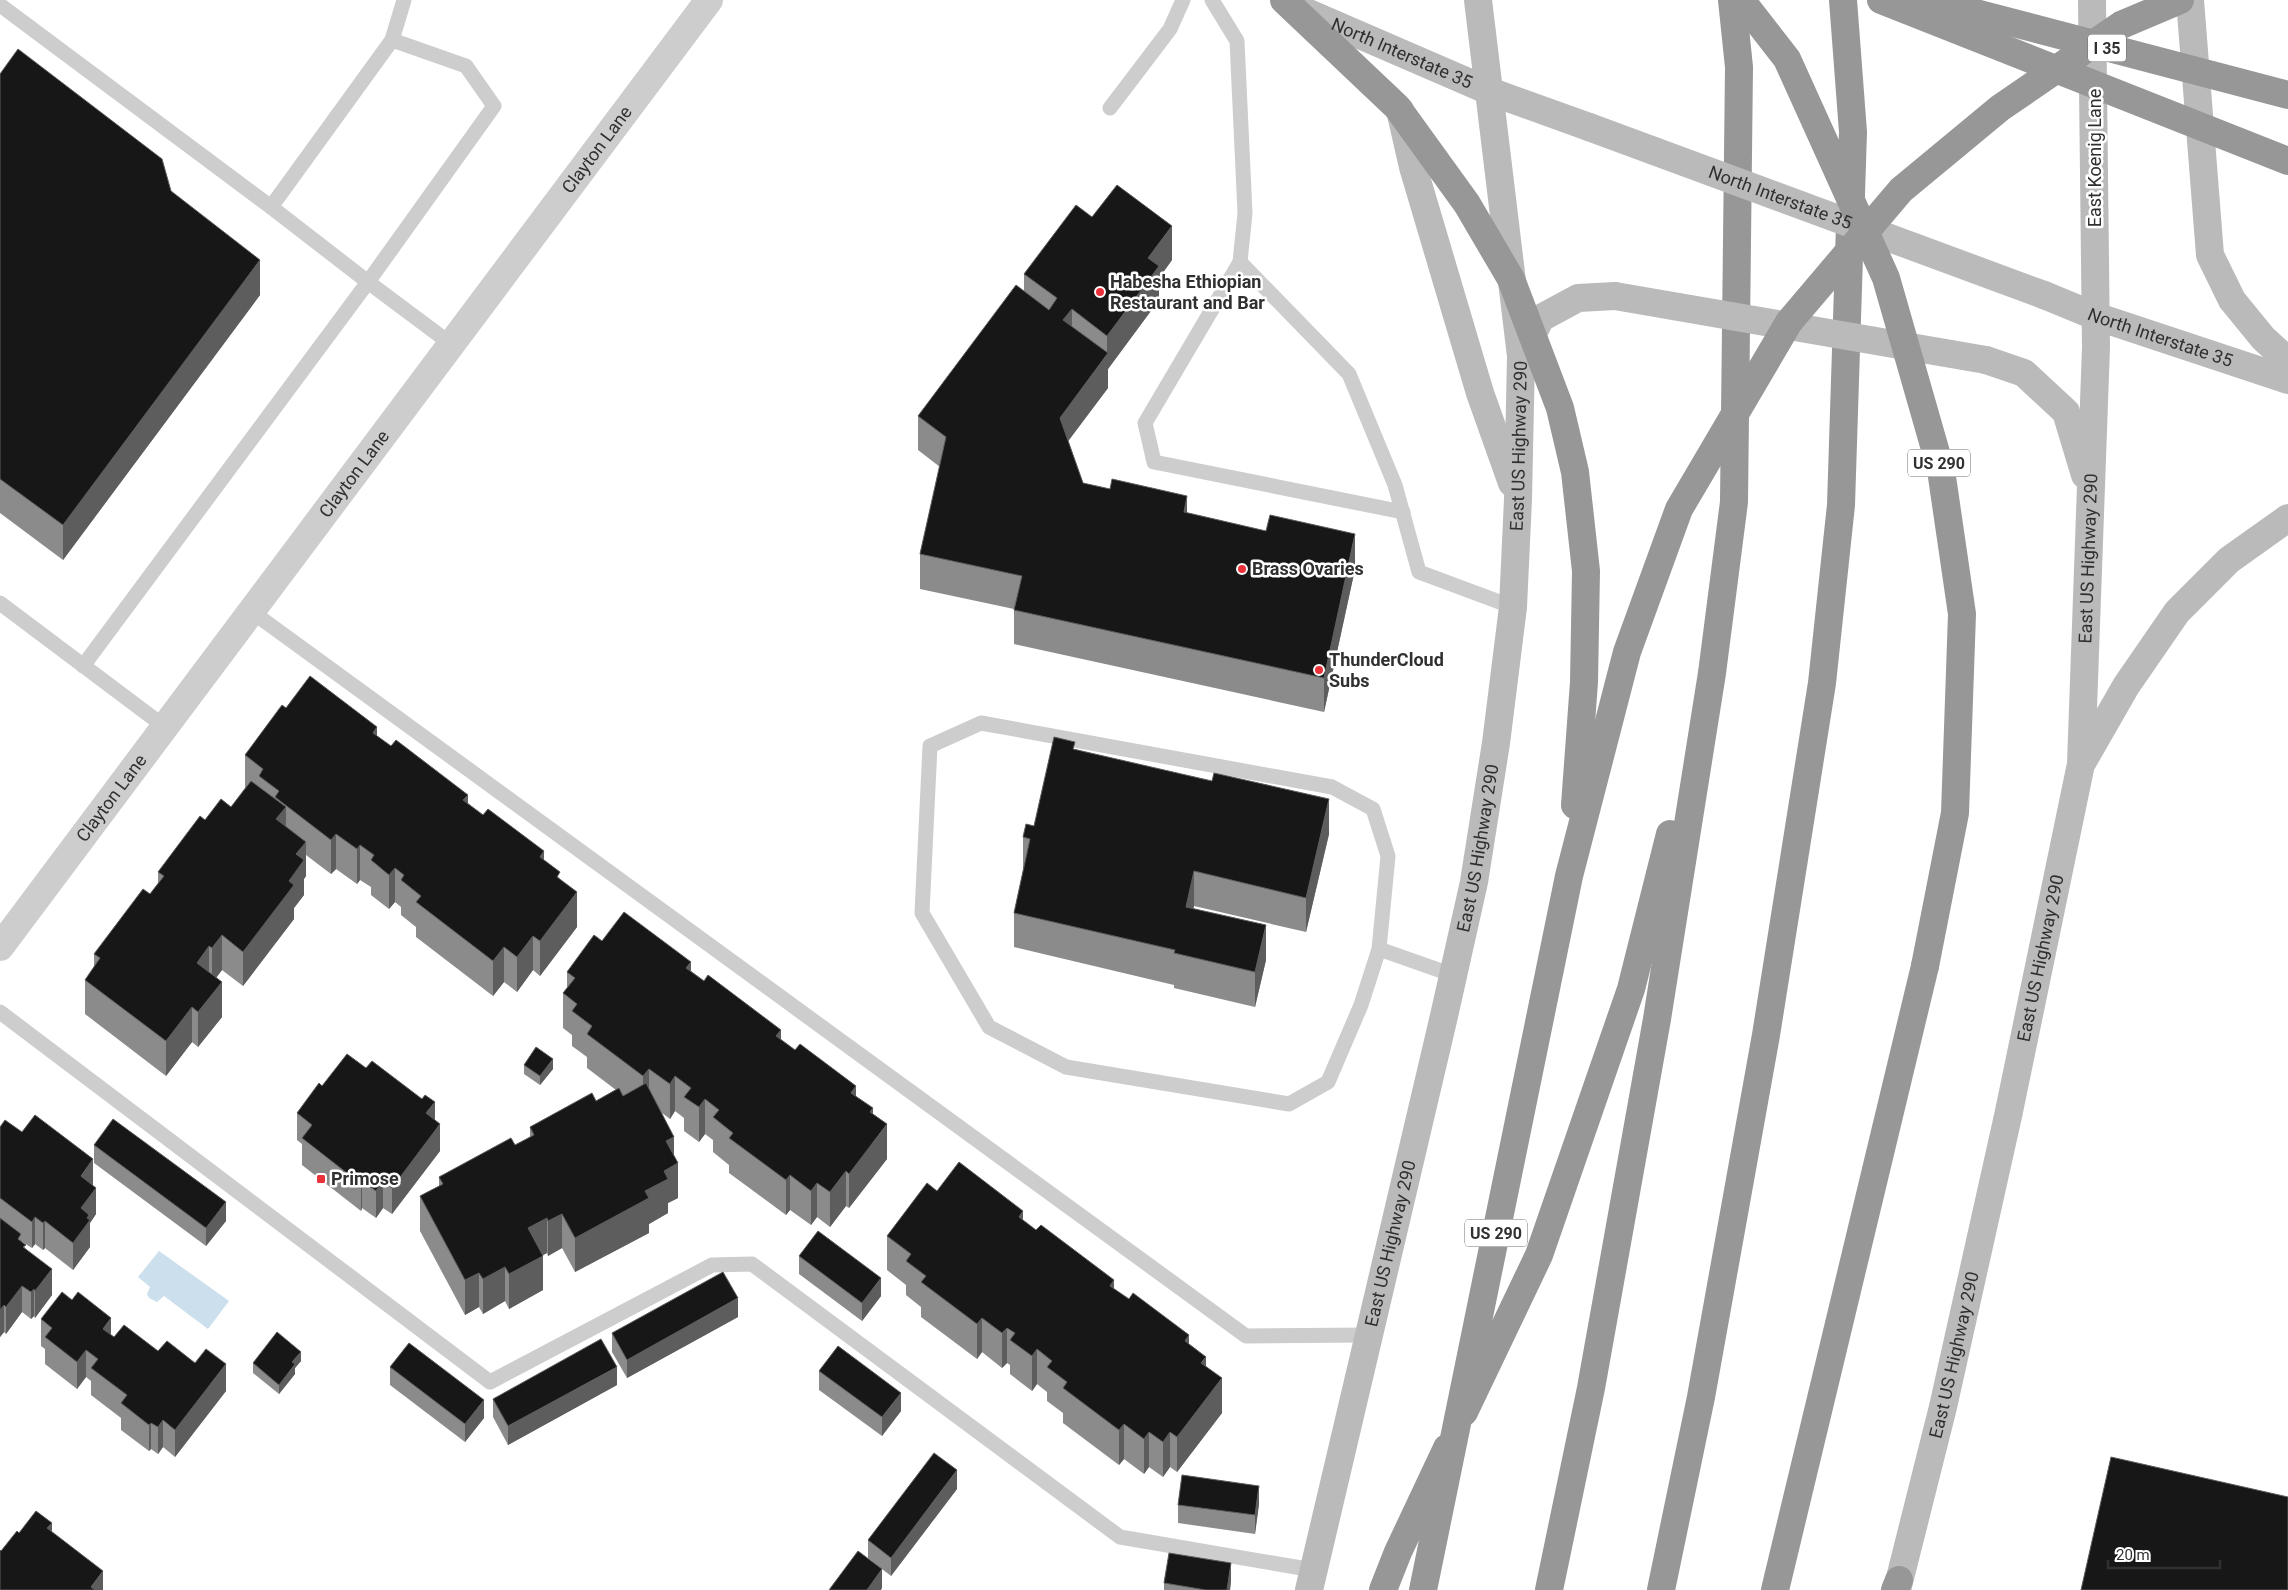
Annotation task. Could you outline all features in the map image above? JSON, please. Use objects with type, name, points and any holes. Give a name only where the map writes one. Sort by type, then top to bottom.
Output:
[{"type":"highway","name":"US 290","points":[[1284,0],[1397,107],[1467,204],[1511,279],[1560,408],[1575,472],[1586,572],[1584,682],[1569,876],[1423,1590]]},
{"type":"highway","points":[[1549,1590],[1591,1388],[1657,1019],[1712,673],[1734,502],[1740,68],[1732,0]]},
{"type":"highway","name":"US 290","points":[[1741,0],[1787,59],[1886,278],[1941,470],[1962,614],[1953,822],[1925,966],[1775,1590]]},
{"type":"highway","points":[[1661,1590],[1701,1397],[1766,1035],[1822,683],[1841,505],[1853,132],[1843,0]]},
{"type":"highway","points":[[1881,0],[2288,161]]},
{"type":"highway","name":"I 35","points":[[1926,0],[2288,95]]},
{"type":"highway","points":[[1569,876],[1627,652],[1679,509],[1789,322],[1901,190],[1993,114],[2121,25],[2180,0]]},
{"type":"highway","points":[[1383,1590],[1398,1552],[1539,1255],[1631,990],[1712,673]]},
{"type":"main road","points":[[1272,0],[1350,50],[1372,79],[1387,90],[1402,112],[1413,167],[1480,393],[1518,499]]},
{"type":"main road","name":"North Interstate 35","points":[[1279,0],[1489,91],[2044,295],[2095,316],[2288,380]]},
{"type":"main road","points":[[1478,0],[1489,91]]},
{"type":"main road","name":"East Koenig Lane","points":[[2092,0],[2095,316]]},
{"type":"main road","points":[[2190,0],[2210,255],[2232,300],[2263,338],[2288,361]]},
{"type":"main road","name":"East US Highway 290","points":[[1311,1580],[1474,882],[1496,743],[1513,606],[1518,499],[1520,356],[1489,91]]},
{"type":"main road","points":[[1520,356],[1541,318],[1578,298],[1615,296],[1986,360],[2024,373],[2066,412],[2091,496]]},
{"type":"main road","name":"East US Highway 290","points":[[1897,1587],[1943,1407],[2008,1116],[2082,764],[2096,347],[2095,316]]},
{"type":"main road","points":[[2082,764],[2126,686],[2177,612],[2229,560],[2288,518]]},
{"type":"street","name":"Clayton Lane","points":[[0,947],[709,0]]},
{"type":"lane","points":[[271,207],[392,40],[404,0]]},
{"type":"lane","points":[[1110,108],[1170,29],[1183,0]]},
{"type":"lane","points":[[1212,0],[1237,41],[1245,213],[1240,262],[1145,423],[1154,462],[1403,512]]},
{"type":"lane","points":[[0,5],[451,344]]},
{"type":"lane","points":[[83,666],[368,282],[494,106],[466,66],[392,40]]},
{"type":"lane","points":[[1240,262],[1350,374],[1396,485],[1419,572],[1513,606]]},
{"type":"lane","points":[[0,603],[165,727]]},
{"type":"lane","points":[[251,611],[1246,1336],[1369,1335]]},
{"type":"lane","points":[[981,722],[1332,787],[1373,809],[1388,856],[1379,949],[1361,1006],[1328,1082],[1289,1104],[1066,1067],[989,1027],[922,913],[930,746],[981,722]]},
{"type":"lane","points":[[1379,949],[1453,975]]},
{"type":"lane","points":[[0,1012],[490,1382],[712,1265],[752,1264],[1120,1537],[1311,1580]]},
{"type":"water","points":[[159,1251],[229,1301],[208,1329],[164,1296],[157,1302],[149,1298],[147,1294],[150,1287],[138,1277]]},
{"type":"building","points":[[18,49],[162,159],[171,191],[260,260],[63,525],[0,479],[0,74]]},
{"type":"building","points":[[1117,185],[1172,226],[1148,258],[1159,266],[1107,336],[1072,309],[1063,320],[1108,353],[1060,418],[1083,483],[1110,489],[1112,479],[1187,496],[1184,512],[1266,531],[1270,515],[1355,534],[1324,678],[1014,610],[1022,576],[920,554],[946,437],[918,416],[1016,285],[1049,310],[1057,298],[1024,274],[1076,205],[1092,217]]},
{"type":"building","points":[[310,676],[377,727],[373,733],[391,746],[396,740],[468,795],[463,800],[483,815],[488,809],[544,851],[540,857],[560,872],[557,877],[577,892],[540,941],[533,936],[517,957],[504,947],[493,961],[416,902],[421,896],[401,880],[404,875],[395,868],[389,875],[371,860],[374,855],[360,845],[357,849],[336,834],[331,840],[275,797],[279,791],[259,776],[263,769],[245,755],[282,705],[286,708]]},
{"type":"building","points":[[1054,737],[1075,742],[1073,749],[1212,781],[1214,773],[1329,799],[1306,898],[1194,871],[1186,907],[1266,925],[1255,972],[1174,953],[1175,950],[1014,913],[1030,839],[1023,837],[1026,824],[1034,826]]},
{"type":"building","points":[[251,781],[286,807],[276,819],[306,842],[296,854],[304,860],[289,881],[294,885],[243,952],[222,935],[212,948],[209,946],[197,963],[222,982],[198,1012],[192,1007],[166,1041],[85,980],[100,958],[94,954],[143,889],[150,894],[164,876],[158,872],[200,816],[205,820],[221,799],[231,807]]},
{"type":"building","points":[[624,912],[691,962],[686,968],[704,981],[708,975],[781,1030],[776,1036],[795,1050],[800,1044],[856,1086],[851,1093],[873,1108],[870,1112],[887,1124],[849,1174],[846,1171],[830,1192],[817,1183],[811,1191],[790,1175],[786,1180],[729,1138],[733,1133],[713,1117],[719,1110],[705,1099],[699,1107],[684,1097],[691,1088],[675,1076],[670,1084],[649,1069],[643,1076],[587,1034],[592,1026],[572,1011],[577,1004],[563,993],[575,978],[567,972],[594,935],[602,941]]},
{"type":"building","points":[[536,1047],[553,1059],[540,1076],[524,1065]]},
{"type":"building","points":[[347,1054],[366,1068],[372,1061],[422,1099],[425,1095],[435,1102],[426,1113],[440,1124],[392,1188],[383,1181],[376,1191],[362,1181],[361,1184],[302,1138],[312,1125],[297,1113],[319,1083],[322,1086]]},
{"type":"building","points":[[646,1083],[674,1137],[666,1141],[678,1163],[664,1171],[668,1179],[645,1191],[649,1198],[575,1238],[562,1214],[548,1221],[547,1218],[528,1228],[543,1256],[509,1274],[505,1267],[483,1279],[479,1273],[465,1280],[420,1196],[443,1184],[439,1177],[511,1138],[515,1145],[534,1135],[530,1127],[592,1093],[596,1101],[619,1088],[623,1096]]},
{"type":"building","points":[[35,1115],[93,1159],[81,1176],[96,1188],[81,1208],[89,1215],[87,1218],[90,1220],[73,1243],[45,1221],[43,1223],[35,1217],[32,1222],[0,1198],[0,1127],[5,1120],[22,1132]]},
{"type":"building","points":[[113,1119],[226,1202],[206,1228],[94,1145]]},
{"type":"building","points":[[959,1162],[1023,1211],[1019,1217],[1036,1230],[1041,1225],[1114,1280],[1110,1286],[1129,1299],[1133,1293],[1189,1335],[1185,1341],[1206,1357],[1201,1363],[1222,1378],[1177,1437],[1170,1432],[1163,1442],[1149,1432],[1144,1439],[1124,1424],[1119,1430],[1063,1388],[1067,1382],[1047,1367],[1052,1361],[1037,1349],[1032,1356],[1010,1340],[1015,1333],[1007,1328],[1002,1333],[982,1318],[977,1324],[921,1282],[926,1276],[906,1261],[911,1254],[887,1236],[927,1183],[937,1191]]},
{"type":"building","points":[[0,1218],[21,1234],[18,1239],[26,1245],[23,1247],[52,1269],[35,1291],[34,1289],[31,1292],[22,1286],[6,1307],[4,1305],[0,1310]]},
{"type":"building","points":[[818,1231],[881,1278],[862,1303],[799,1256]]},
{"type":"building","points":[[723,1272],[738,1298],[627,1360],[612,1333]]},
{"type":"building","points":[[62,1292],[72,1300],[78,1292],[111,1318],[103,1329],[114,1337],[124,1325],[158,1351],[167,1341],[195,1363],[206,1349],[226,1364],[175,1430],[163,1420],[158,1427],[151,1423],[149,1425],[121,1403],[127,1395],[91,1368],[98,1359],[86,1350],[77,1362],[45,1337],[52,1328],[41,1319]]},
{"type":"building","points":[[277,1332],[301,1352],[292,1362],[295,1364],[279,1385],[253,1363]]},
{"type":"building","points":[[601,1339],[617,1367],[508,1426],[493,1399]]},
{"type":"building","points":[[409,1343],[484,1400],[465,1424],[390,1367]]},
{"type":"building","points":[[838,1346],[901,1393],[882,1417],[819,1371]]},
{"type":"building","points":[[934,1453],[957,1470],[891,1558],[868,1540]]},
{"type":"building","points":[[2111,1457],[2288,1497],[2288,1590],[2081,1590]]},
{"type":"building","points":[[1182,1475],[1259,1486],[1255,1515],[1178,1505]]},
{"type":"building","points":[[36,1511],[52,1523],[47,1528],[103,1571],[91,1587],[95,1590],[0,1590],[0,1550],[17,1531],[19,1533]]},
{"type":"building","points":[[858,1551],[882,1569],[867,1590],[829,1590]]},
{"type":"building","points":[[1169,1553],[1231,1563],[1227,1590],[1206,1590],[1164,1583]]},
{"type":"place","name":"Habesha Ethiopian Restaurant and Bar","points":[[1100,292]]},
{"type":"place","name":"Brass Ovaries","points":[[1242,569]]},
{"type":"place","name":"ThunderCloud Subs","points":[[1319,670]]},
{"type":"place","name":"Primose","points":[[321,1179]]}]
